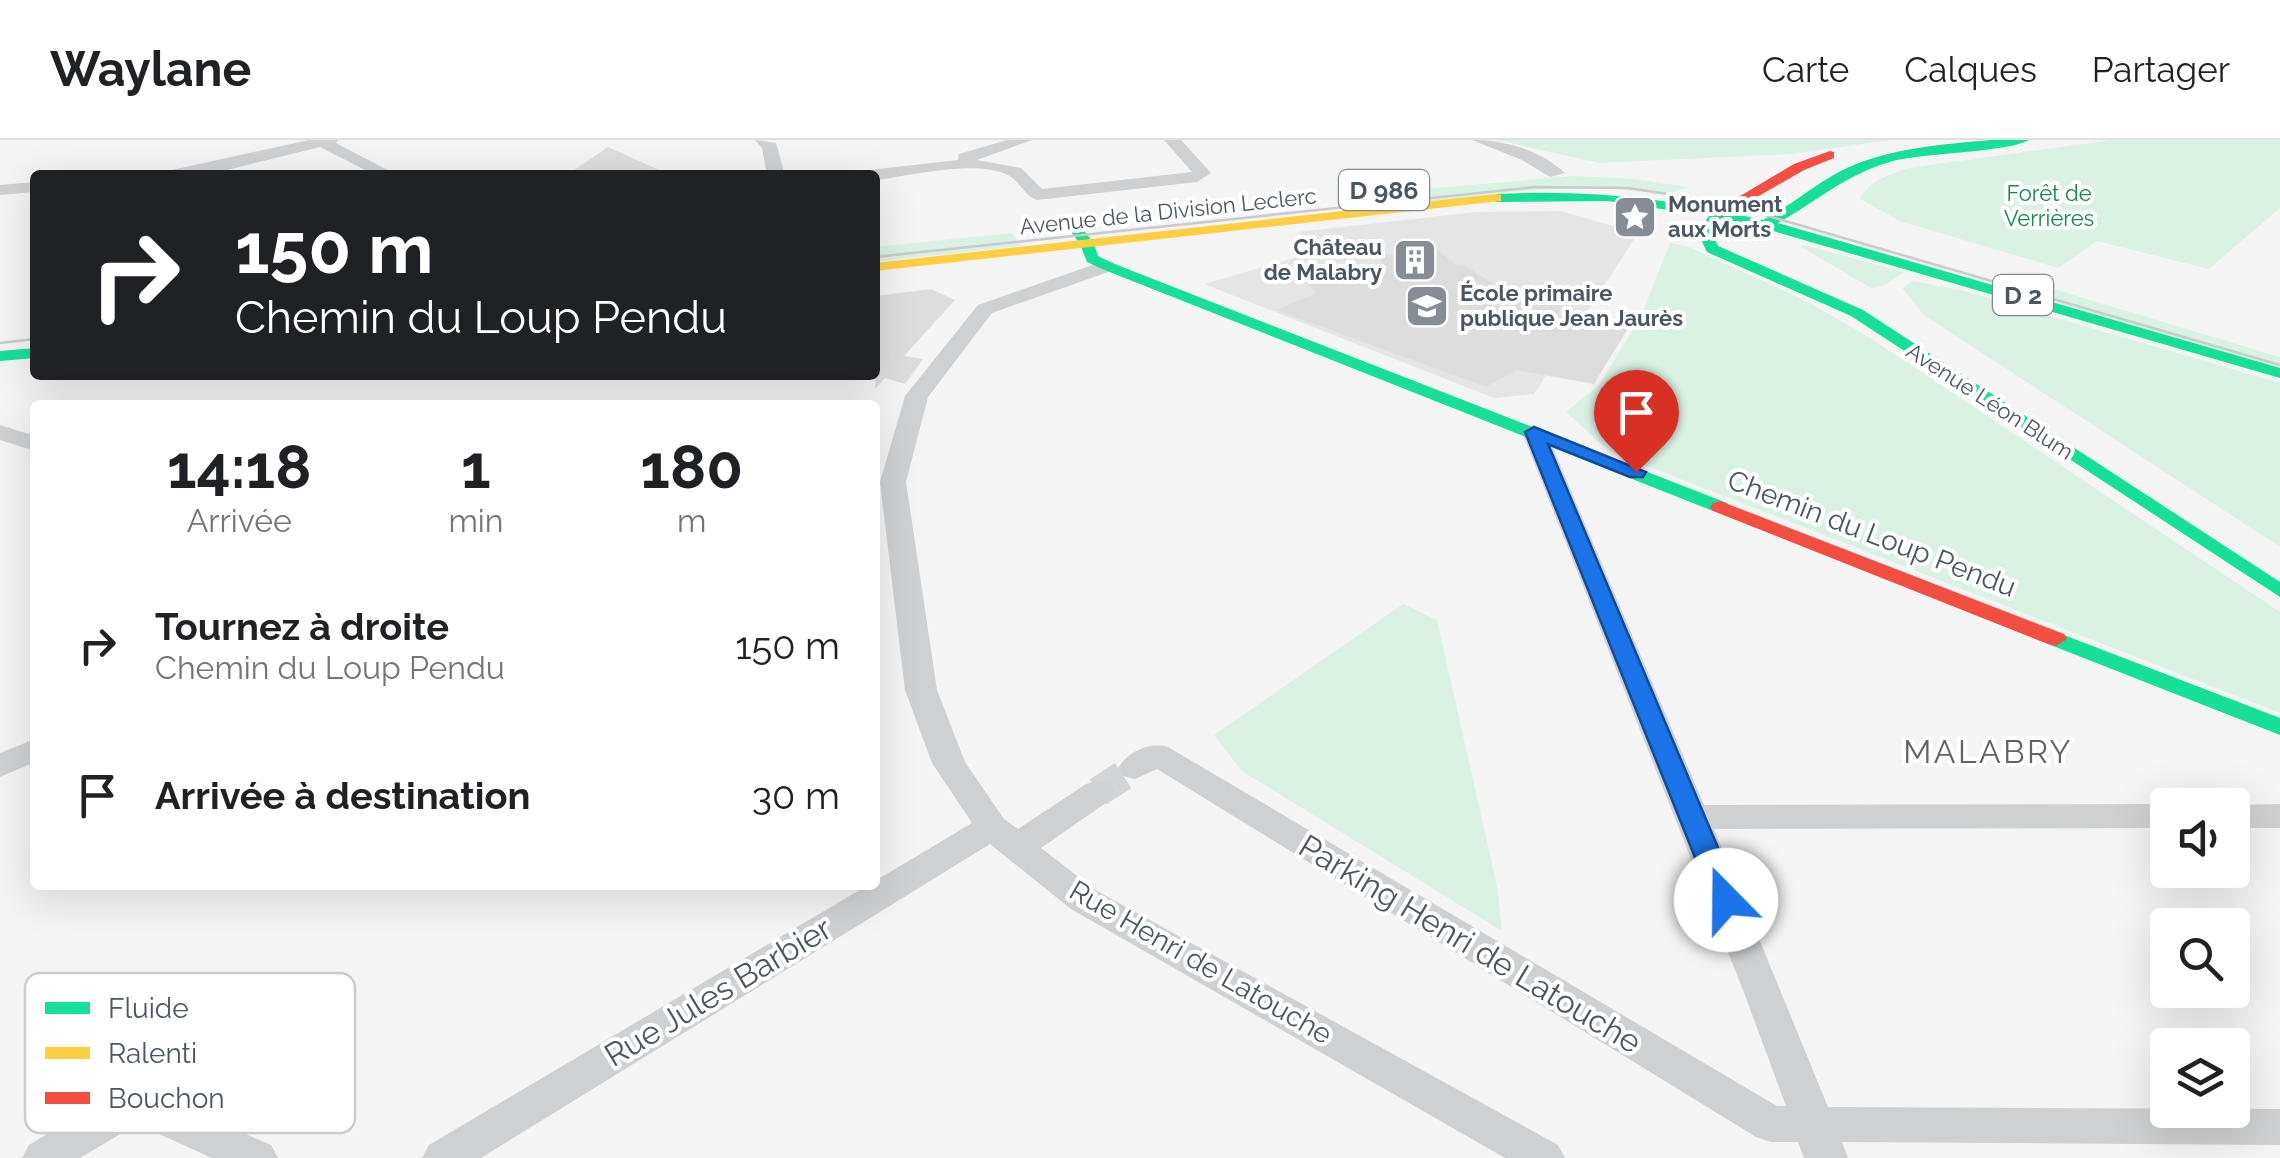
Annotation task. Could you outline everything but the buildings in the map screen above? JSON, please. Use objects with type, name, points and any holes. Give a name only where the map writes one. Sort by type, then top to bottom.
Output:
[{"type":"main road","points":[[1714,220],[1746,196],[1817,159],[1931,140]]},
{"type":"main road","points":[[1754,230],[1863,166],[2023,140]]},
{"type":"main road","name":"Avenue de la Division Leclerc","points":[[1263,200],[1556,173],[1616,174]]},
{"type":"main road","points":[[1694,185],[1794,207]]},
{"type":"main road","name":"Avenue de la Division Leclerc","points":[[880,266],[1543,194],[1614,194],[1669,202],[1714,220]]},
{"type":"main road","name":"D 2","points":[[1794,207],[2280,352]]},
{"type":"main road","name":"D 2","points":[[1714,220],[2013,292],[2280,373]]},
{"type":"main road","name":"Avenue Léon Blum","points":[[1714,220],[1705,234],[1712,249],[1857,313],[2280,592]]},
{"type":"main road","name":"Chemin du Loup Pendu","points":[[1070,221],[1087,244],[1092,259],[1107,266],[2280,728]]},
{"type":"main road","name":"Avenue de la Division Leclerc","points":[[934,237],[1000,230]]},
{"type":"main road","name":"Avenue Léon Blum","points":[[1754,230],[1736,241],[1741,248],[1862,301],[2280,572]]},
{"type":"main road","points":[[0,336],[30,333]]},
{"type":"main road","points":[[0,356],[30,353]]},
{"type":"street","points":[[763,140],[770,148],[775,170]]},
{"type":"street","points":[[880,172],[896,164],[964,158],[1024,140]]},
{"type":"street","points":[[880,175],[975,166],[1002,168],[1018,174],[1037,195],[1197,177],[1202,173],[1172,140]]},
{"type":"street","points":[[1480,140],[1528,156],[1556,173]]},
{"type":"street","points":[[213,170],[326,141],[379,170]]},
{"type":"street","points":[[0,190],[30,187]]},
{"type":"street","name":"Rue Henri de Latouche","points":[[1107,266],[985,309],[917,396],[884,487],[921,690],[949,762],[1004,837],[1084,900],[1543,1158]]},
{"type":"street","points":[[0,432],[30,442]]},
{"type":"street","points":[[1534,432],[1763,990],[1820,1143],[2280,1127]]},
{"type":"street","points":[[0,766],[30,751]]},
{"type":"street","name":"Parking Henri de Latouche","points":[[1135,768],[1156,754],[1747,1111],[1820,1143]]},
{"type":"street","points":[[1004,837],[1098,792]]},
{"type":"street","points":[[1690,817],[2150,816]]},
{"type":"street","points":[[2250,816],[2280,816]]},
{"type":"street","name":"Rue Jules Barbier","points":[[444,1158],[1004,837]]},
{"type":"street","points":[[44,1158],[84,1133]]},
{"type":"street","points":[[200,1133],[256,1158]]},
{"type":"shaded area","name":"École primaire publique Jean Jaurès","points":[[1560,211],[1638,233],[1534,394],[1494,398],[1204,284],[1315,252],[1298,232],[1477,212]]},
{"type":"green space","points":[[1497,140],[1891,140],[1790,154],[1599,163]]},
{"type":"green space","name":"Forêt de Verrières","points":[[2113,140],[2280,140],[2280,208],[2209,269],[2097,241],[2058,268],[1900,221],[1860,199],[1874,183],[1908,168]]},
{"type":"green space","points":[[1574,176],[1688,187],[1661,193],[1581,188],[1518,191],[1359,212],[1342,196]]},
{"type":"green space","points":[[1012,233],[1021,246],[880,261],[880,246]]},
{"type":"green space","points":[[1670,243],[1689,247],[1808,302],[1870,338],[2280,612],[2280,713],[1609,451],[1566,412],[1598,386],[1640,319]]},
{"type":"green space","points":[[1801,247],[1904,272],[1871,288]]},
{"type":"green space","points":[[1913,281],[1964,291],[2280,383],[2280,547],[1924,315],[1902,288]]},
{"type":"green space","points":[[2040,285],[2280,357],[2280,370],[2025,293]]},
{"type":"green space","points":[[1403,604],[1437,620],[1497,886],[1502,931],[1242,771],[1214,735]]},
{"type":"tunnel","points":[[1098,792],[1135,768]]},
{"type":"tram line","points":[[880,256],[1535,187],[1628,188],[1720,202],[2280,365]]},
{"type":"tram line","points":[[0,343],[30,340]]},
{"type":"traffic: fast","points":[[1764,225],[1838,178],[1870,164],[1912,153],[2023,140]]},
{"type":"traffic: fast","points":[[1496,198],[1607,197],[1661,203],[1769,225],[2280,373]]},
{"type":"traffic: fast","points":[[1717,214],[1705,233],[1712,249],[1857,313],[2280,591]]},
{"type":"traffic: fast","points":[[1070,221],[1087,244],[1092,259],[1107,266],[1720,507]]},
{"type":"traffic: fast","points":[[0,356],[30,353]]},
{"type":"traffic: fast","points":[[2056,639],[2280,727]]},
{"type":"traffic: slow","points":[[880,266],[1496,198]]},
{"type":"traffic: jam","points":[[1717,214],[1799,167],[1830,155]]},
{"type":"traffic: jam","points":[[1720,507],[2056,639]]},
{"type":"place","name":"Monument aux Morts","points":[[1635,217]]},
{"type":"place","name":"Château de Malabry","points":[[1415,260]]},
{"type":"place","name":"École primaire publique Jean Jaurès","points":[[1427,306]]},
{"type":"district","name":"MALABRY","points":[[1988,752]]},
{"type":"route","points":[[1636,472],[1534,432],[1726,900]]}]
